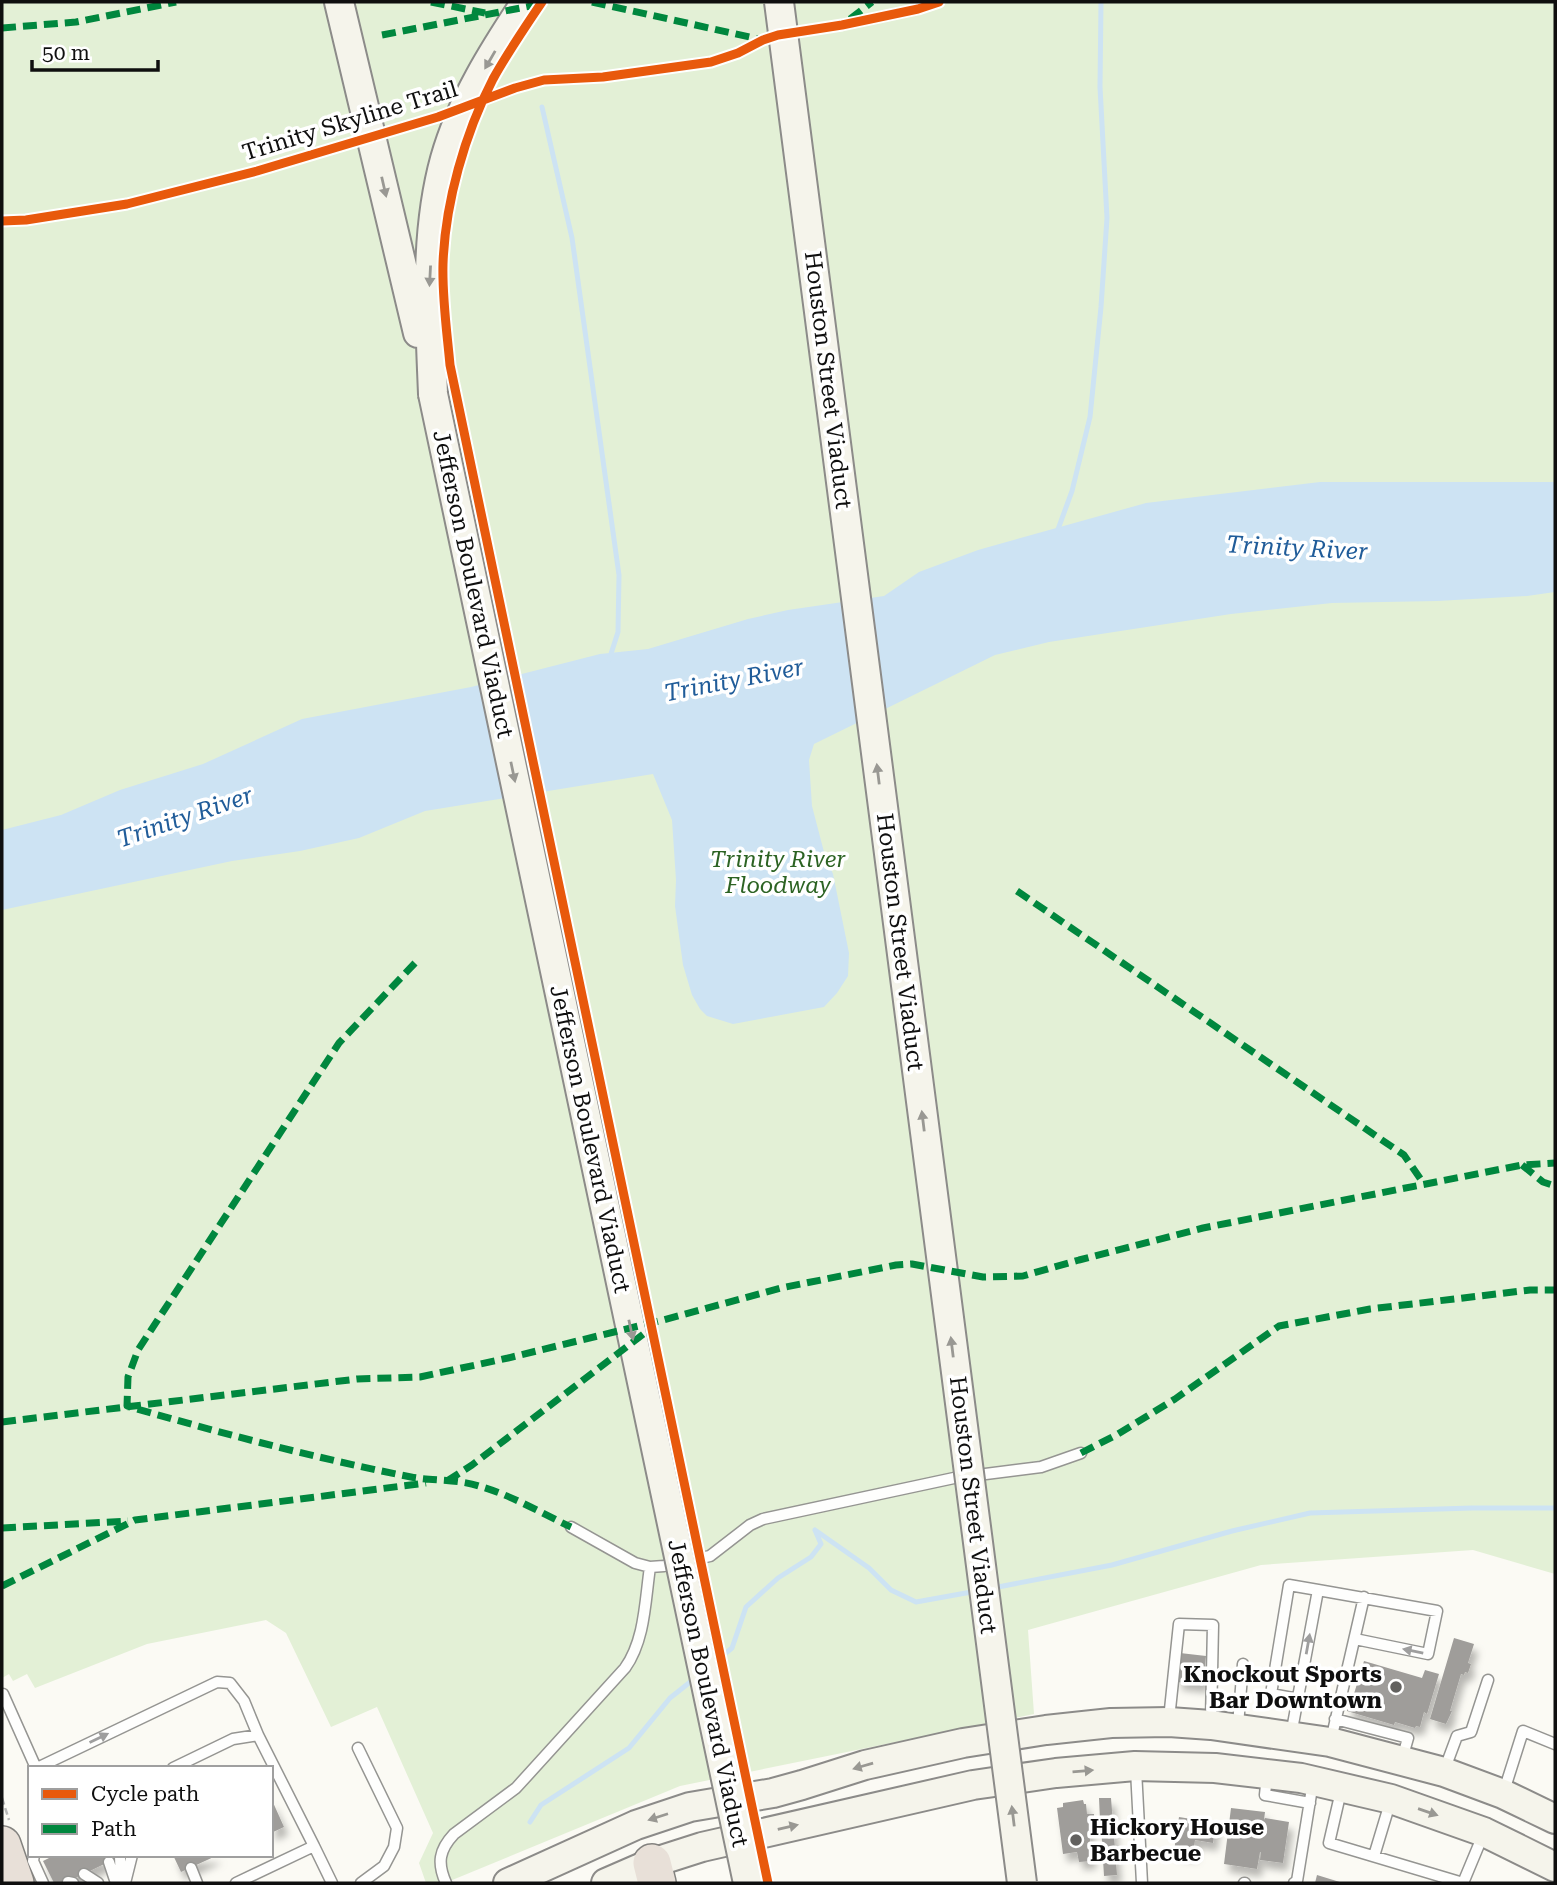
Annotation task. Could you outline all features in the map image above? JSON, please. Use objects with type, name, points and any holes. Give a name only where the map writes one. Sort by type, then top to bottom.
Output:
[{"type":"highway","points":[[2,1845],[15,1883]]},
{"type":"main road","points":[[320,2],[375,151]]},
{"type":"main road","points":[[339,2],[433,394]]},
{"type":"main road","points":[[433,394],[429,284],[435,208],[445,158],[468,99],[526,2]]},
{"type":"main road","name":"Houston Street Viaduct","points":[[779,2],[1021,1883]]},
{"type":"main road","name":"Jefferson Boulevard Viaduct","points":[[433,394],[748,1883]]},
{"type":"main road","points":[[654,1873],[671,1838],[697,1821],[773,1793],[865,1765],[963,1743],[1098,1724],[1169,1722],[1291,1736],[1333,1731],[1402,1760],[1503,1794],[1555,1819]]},
{"type":"main road","points":[[1215,1768],[1224,1727]]},
{"type":"main road","points":[[963,1743],[973,1785]]},
{"type":"main road","points":[[1391,1799],[1402,1760]]},
{"type":"main road","points":[[607,1883],[654,1873],[702,1847],[973,1785],[1056,1773],[1135,1766],[1215,1768],[1268,1774],[1312,1792],[1341,1788],[1391,1799],[1484,1832],[1555,1867]]},
{"type":"main road","points":[[508,1883],[636,1825],[690,1807],[773,1793]]},
{"type":"lane","points":[[571,1527],[635,1563],[650,1567],[664,1566],[710,1556],[750,1525],[763,1520],[954,1478],[1041,1468],[1081,1453]]},
{"type":"lane","points":[[446,1883],[440,1865],[440,1853],[446,1842],[516,1788],[632,1658],[641,1632],[650,1567]]},
{"type":"lane","points":[[1298,1699],[1271,1694],[1289,1585],[1437,1611],[1428,1654],[1355,1639]]},
{"type":"lane","points":[[1291,1736],[1318,1590]]},
{"type":"lane","points":[[1333,1731],[1364,1597]]},
{"type":"lane","points":[[1169,1722],[1179,1624],[1213,1625],[1224,1727]]},
{"type":"lane","points":[[1224,1727],[1243,1664]]},
{"type":"lane","points":[[1444,1772],[1457,1737],[1471,1732],[1488,1680]]},
{"type":"lane","points":[[41,1766],[216,1682],[230,1683],[244,1700],[258,1735],[332,1883]]},
{"type":"lane","points":[[3,1694],[36,1766]]},
{"type":"lane","points":[[1503,1794],[1523,1731],[1555,1744]]},
{"type":"lane","points":[[177,1766],[233,1739],[258,1735]]},
{"type":"lane","points":[[358,1748],[397,1828],[394,1847],[384,1866],[361,1883]]},
{"type":"lane","points":[[1135,1766],[1142,1883]]},
{"type":"lane","points":[[1341,1788],[1329,1843],[1463,1883],[1484,1832]]},
{"type":"lane","points":[[1294,1883],[1297,1881],[1312,1792]]},
{"type":"lane","points":[[1374,1856],[1391,1799]]},
{"type":"lane","points":[[236,1883],[314,1846]]},
{"type":"lane","points":[[34,1857],[43,1883]]},
{"type":"lane","points":[[120,1857],[121,1883]]},
{"type":"lane","points":[[121,1883],[131,1857]]},
{"type":"lane","points":[[109,1862],[121,1883]]},
{"type":"lane","points":[[191,1868],[197,1883]]},
{"type":"lane","points":[[84,1874],[98,1883]]},
{"type":"green space","name":"Trinity River Floodway","points":[[2,2],[1555,2],[1555,1574],[1473,1550],[1261,1565],[1028,1630],[1034,1714],[680,1786],[445,1883],[426,1883],[419,1863],[433,1833],[377,1707],[331,1727],[286,1633],[266,1620],[147,1644],[35,1688],[27,1674],[13,1681],[9,1674],[2,1678]]},
{"type":"water","name":"Trinity River","points":[[1320,482],[1555,482],[1555,592],[1437,601],[1332,603],[1231,614],[1049,642],[995,655],[814,744],[809,760],[812,806],[824,852],[833,874],[849,953],[848,976],[824,1007],[733,1024],[707,1016],[700,1009],[692,995],[683,965],[675,906],[672,820],[653,774],[425,811],[359,838],[300,851],[232,861],[2,910],[2,830],[61,815],[120,790],[203,764],[302,719],[471,687],[600,654],[648,649],[788,610],[884,596],[919,572],[978,550],[1146,503]]},
{"type":"building","points":[[1454,1638],[1474,1644],[1468,1673],[1461,1674],[1446,1724],[1430,1719]]},
{"type":"building","points":[[1180,1653],[1206,1656],[1203,1685],[1177,1682]]},
{"type":"building","name":"Knockout Sports Bar Downtown","points":[[1364,1661],[1422,1678],[1425,1670],[1439,1674],[1427,1714],[1424,1712],[1420,1727],[1395,1722],[1394,1725],[1347,1711]]},
{"type":"building","name":"Hickory House Barbecue","points":[[1099,1798],[1111,1798],[1117,1875],[1104,1876],[1101,1826],[1089,1828],[1092,1861],[1079,1862],[1077,1852],[1063,1854],[1057,1808],[1063,1807],[1063,1803],[1083,1800],[1087,1814],[1094,1814],[1094,1820],[1100,1820]]},
{"type":"building","points":[[273,1802],[284,1827],[273,1832]]},
{"type":"building","points":[[1231,1808],[1265,1812],[1264,1820],[1289,1822],[1283,1863],[1260,1860],[1260,1852],[1257,1869],[1224,1864]]},
{"type":"building","points":[[1179,1817],[1216,1823],[1213,1843],[1195,1840],[1193,1854],[1174,1851]]},
{"type":"building","points":[[51,1857],[119,1857],[65,1883],[54,1883],[43,1861]]},
{"type":"building","points":[[174,1857],[214,1857],[181,1872]]},
{"type":"building","points":[[1317,1875],[1343,1883],[1315,1883]]},
{"type":"waterway","points":[[1057,532],[1072,491],[1090,417],[1101,307],[1107,218],[1100,87],[1101,2]]},
{"type":"waterway","points":[[542,107],[572,238],[619,575],[618,632],[609,660]]},
{"type":"waterway","points":[[993,1588],[1112,1565],[1232,1531],[1310,1513],[1555,1508]]},
{"type":"waterway","points":[[815,1530],[869,1568],[891,1590],[916,1602],[977,1591]]},
{"type":"waterway","points":[[710,1666],[732,1648],[746,1607],[778,1578],[811,1557],[821,1544],[815,1530]]},
{"type":"waterway","points":[[530,1822],[541,1805],[629,1748],[670,1698],[694,1679]]},
{"type":"tram line","points":[[791,2],[1035,1883]]},
{"type":"marked path","points":[[2,28],[76,22],[176,2]]},
{"type":"marked path","points":[[431,2],[485,13]]},
{"type":"marked path","points":[[592,2],[763,40]]},
{"type":"marked path","points":[[850,19],[872,2]]},
{"type":"marked path","points":[[382,35],[541,4]]},
{"type":"marked path","points":[[1017,891],[1404,1155],[1424,1184]]},
{"type":"marked path","points":[[415,963],[339,1043],[138,1350],[128,1377],[127,1406],[339,1462],[411,1477],[479,1486],[514,1499],[571,1527]]},
{"type":"marked path","points":[[2,1422],[357,1379],[420,1377],[663,1320],[781,1288],[896,1265],[912,1264],[983,1277],[1023,1276],[1203,1228],[1522,1165],[1555,1163]]},
{"type":"marked path","points":[[1522,1165],[1543,1182],[1555,1186]]},
{"type":"marked path","points":[[1081,1453],[1175,1399],[1279,1326],[1370,1309],[1530,1290],[1555,1290]]},
{"type":"marked path","points":[[447,1481],[472,1465],[654,1326]]},
{"type":"marked path","points":[[2,1586],[135,1520],[426,1483]]},
{"type":"marked path","points":[[2,1528],[128,1521]]},
{"type":"cycle path","points":[[542,2],[493,79],[465,145],[458,169],[448,217],[443,264],[450,365],[768,1883]]},
{"type":"cycle path","name":"Trinity Skyline Trail","points":[[2,221],[26,220],[127,204],[257,171],[438,117],[544,80],[603,77],[711,62],[778,35],[842,25],[939,2]]},
{"type":"place","name":"Knockout Sports Bar Downtown","points":[[1396,1687]]},
{"type":"place","name":"Hickory House Barbecue","points":[[1076,1840]]}]
